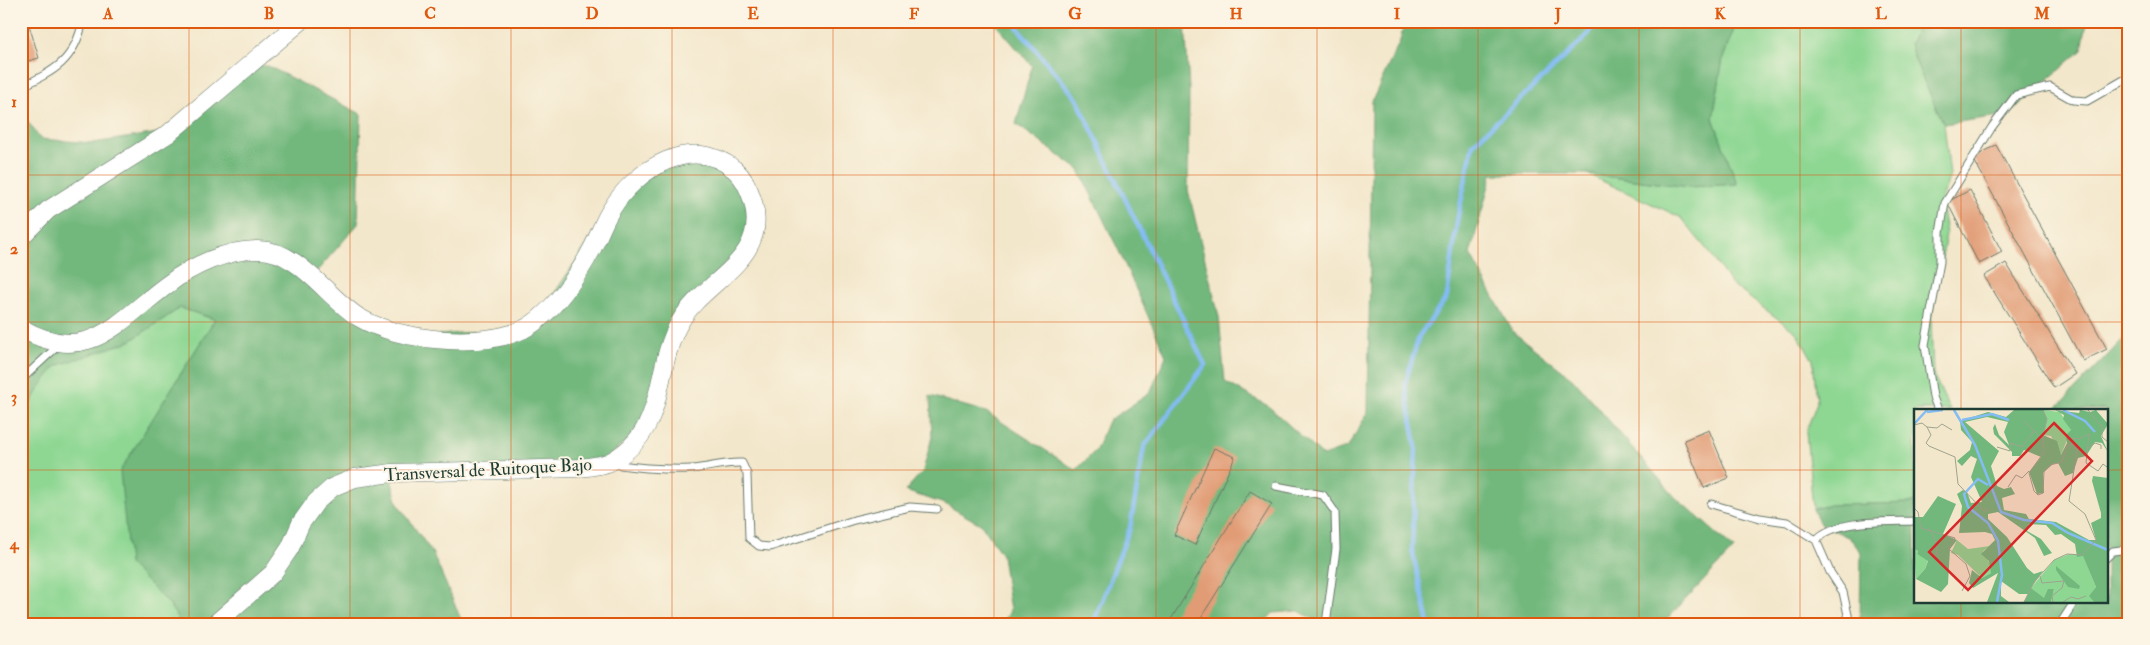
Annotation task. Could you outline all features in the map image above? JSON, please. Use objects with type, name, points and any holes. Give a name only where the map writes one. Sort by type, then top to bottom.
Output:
[{"type":"street","points":[[21,238],[48,210],[168,134],[301,21]]},
{"type":"street","name":"Transversal de Ruitoque Bajo","points":[[21,328],[40,339],[60,344],[81,343],[118,324],[168,283],[200,266],[241,250],[263,250],[286,256],[361,318],[395,333],[424,338],[460,340],[494,337],[524,328],[547,310],[571,284],[591,251],[611,208],[632,183],[649,169],[666,160],[686,155],[704,154],[721,160],[738,171],[748,187],[754,205],[756,221],[752,239],[747,251],[736,266],[702,294],[686,311],[666,353],[658,402],[652,417],[629,447],[608,463],[549,471],[392,473],[355,478],[333,487],[316,502],[301,523],[290,548],[273,573],[215,624]]},
{"type":"lane","points":[[21,87],[50,74],[66,59],[79,38],[83,21]]},
{"type":"lane","points":[[1938,409],[1933,398],[1925,345],[1940,262],[1940,233],[1945,203],[1992,126],[2016,95],[2050,87],[2072,100],[2087,101],[2129,78]]},
{"type":"lane","points":[[21,380],[60,344]]},
{"type":"lane","points":[[608,463],[653,470],[694,469],[724,462],[742,463],[747,474],[749,538],[759,546],[770,547],[817,530],[910,507],[937,509]]},
{"type":"lane","points":[[1276,486],[1323,495],[1335,512],[1336,549],[1326,624]]},
{"type":"lane","points":[[1711,504],[1760,518],[1786,522],[1816,540],[1830,572],[1843,592],[1850,624]]},
{"type":"lane","points":[[1816,540],[1822,533],[1868,522],[1914,521]]},
{"type":"lane","points":[[2108,556],[2113,551],[2129,549]]},
{"type":"lane","points":[[2060,624],[2074,602]]},
{"type":"green space","points":[[993,21],[1185,21],[1189,89],[1188,190],[1219,317],[1225,382],[1268,406],[1323,456],[1348,447],[1368,412],[1372,101],[1400,41],[1405,21],[1737,21],[1723,58],[1713,118],[1737,184],[1689,187],[1587,174],[1492,174],[1470,254],[1513,332],[1573,379],[1675,497],[1734,549],[1662,624],[1322,624],[1299,611],[1273,613],[1263,624],[1003,624],[1010,611],[1002,555],[982,525],[945,504],[905,491],[923,471],[932,437],[930,396],[986,412],[1076,470],[1096,450],[1108,421],[1150,393],[1166,356],[1118,249],[1079,170],[1016,124],[1032,66]]},
{"type":"green space","points":[[1737,21],[1921,21],[1910,44],[1917,66],[1944,124],[1950,175],[1941,202],[1946,234],[1931,318],[1933,374],[1950,409],[1914,409],[1914,503],[1830,505],[1813,509],[1806,432],[1817,402],[1813,360],[1797,333],[1731,284],[1709,252],[1680,217],[1587,174],[1689,187],[1737,184],[1713,118],[1723,58]]},
{"type":"green space","points":[[1921,21],[2087,21],[2082,50],[2007,115],[1944,124],[1917,66],[1910,44]]},
{"type":"green space","points":[[244,65],[268,66],[361,114],[358,224],[311,278],[327,294],[421,337],[520,327],[544,309],[629,181],[701,153],[745,185],[749,238],[699,293],[640,429],[604,461],[389,472],[398,504],[433,554],[463,624],[181,624],[169,604],[129,564],[120,471],[215,319],[180,308],[130,341],[56,366],[39,388],[21,420],[21,111],[40,139],[93,143],[164,132]]},
{"type":"green space","points":[[180,308],[216,320],[176,381],[129,564],[169,604],[181,624],[21,624],[21,420],[39,388],[56,366],[130,341]]},
{"type":"green space","points":[[2129,333],[2129,624],[1860,624],[1861,552],[1850,538],[1819,523],[1813,509],[1830,505],[1914,503],[1914,602],[2108,602],[2108,409],[2056,409]]},
{"type":"building","points":[[29,25],[39,58],[21,63],[21,27]]},
{"type":"building","points":[[1996,145],[2107,349],[2083,361],[1973,158]]},
{"type":"building","points":[[1970,190],[2002,252],[1979,264],[1947,202]]},
{"type":"building","points":[[2006,263],[2075,374],[2054,388],[1984,276]]},
{"type":"building","points":[[1709,430],[1729,478],[1704,488],[1684,440]]},
{"type":"building","points":[[1214,448],[1235,457],[1195,545],[1174,535]]},
{"type":"building","points":[[1250,491],[1272,504],[1197,624],[1168,624]]},
{"type":"waterway","points":[[1012,21],[1077,99],[1205,365],[1144,447],[1130,528],[1093,624]]},
{"type":"waterway","points":[[1429,624],[1412,550],[1416,446],[1405,384],[1419,336],[1447,297],[1457,221],[1473,144],[1587,36],[1598,21]]}]
